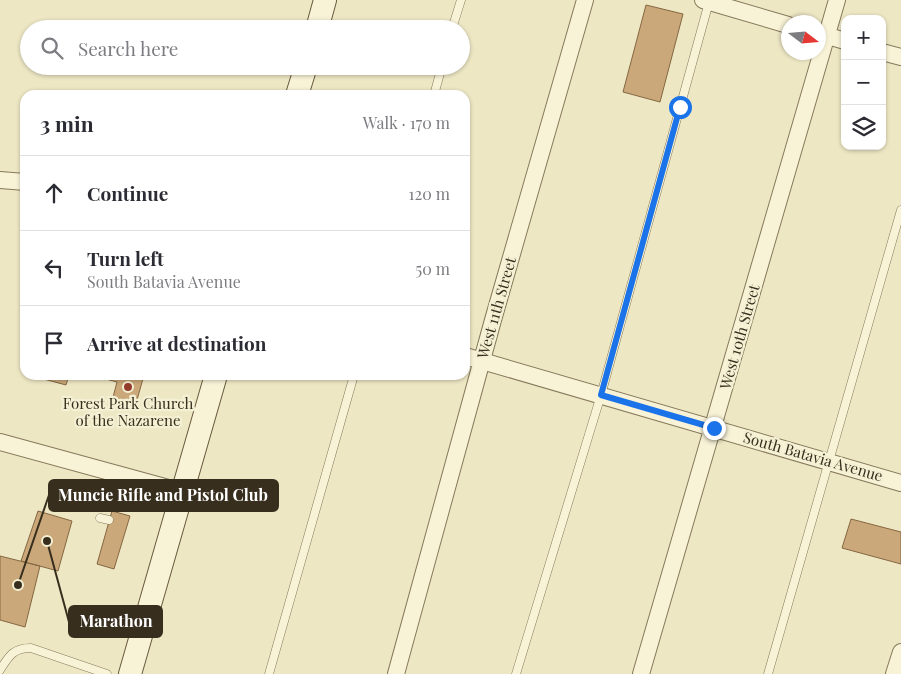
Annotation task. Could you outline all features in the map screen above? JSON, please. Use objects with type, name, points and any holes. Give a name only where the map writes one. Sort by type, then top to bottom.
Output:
[{"type":"main road","points":[[319,20],[325,0]]},
{"type":"main road","points":[[299,90],[303,75]]},
{"type":"main road","points":[[130,674],[215,380]]},
{"type":"street","name":"West 11th Street","points":[[396,674],[482,361],[586,0]]},
{"type":"street","name":"West 10th Street","points":[[826,28],[837,0]]},
{"type":"street","points":[[706,1],[781,23]]},
{"type":"street","points":[[826,36],[841,40]]},
{"type":"street","points":[[886,53],[901,57]]},
{"type":"street","name":"West 10th Street","points":[[641,674],[714,428],[816,60]]},
{"type":"street","points":[[0,180],[20,182]]},
{"type":"street","name":"South Batavia Avenue","points":[[470,357],[901,483]]},
{"type":"street","points":[[0,442],[183,492]]},
{"type":"street","points":[[894,674],[901,652]]},
{"type":"lane","points":[[455,20],[461,0]]},
{"type":"lane","points":[[516,674],[601,395],[706,1]]},
{"type":"lane","points":[[435,90],[440,75]]},
{"type":"lane","points":[[768,674],[901,210]]},
{"type":"lane","points":[[269,674],[353,380]]},
{"type":"lane","points":[[100,518],[109,520]]},
{"type":"lane","points":[[0,670],[12,652],[26,648],[107,674]]},
{"type":"building","points":[[646,5],[683,14],[660,102],[623,92]]},
{"type":"building","points":[[47,380],[68,380],[66,385]]},
{"type":"building","name":"Forest Park Church of the Nazarene","points":[[110,380],[143,380],[135,407],[112,401],[117,382]]},
{"type":"building","points":[[38,511],[72,521],[58,571],[21,561]]},
{"type":"building","points":[[112,511],[130,516],[114,569],[97,564]]},
{"type":"building","points":[[851,519],[901,532],[901,564],[842,548]]},
{"type":"building","points":[[0,556],[40,566],[25,627],[0,620]]},
{"type":"place","name":"Forest Park Church of the Nazarene","points":[[128,387]]},
{"type":"place","name":"Marathon","points":[[47,541]]},
{"type":"place","name":"Muncie Rifle and Pistol Club","points":[[18,585]]},
{"type":"route","points":[[680,107],[601,395],[714,428]]}]
